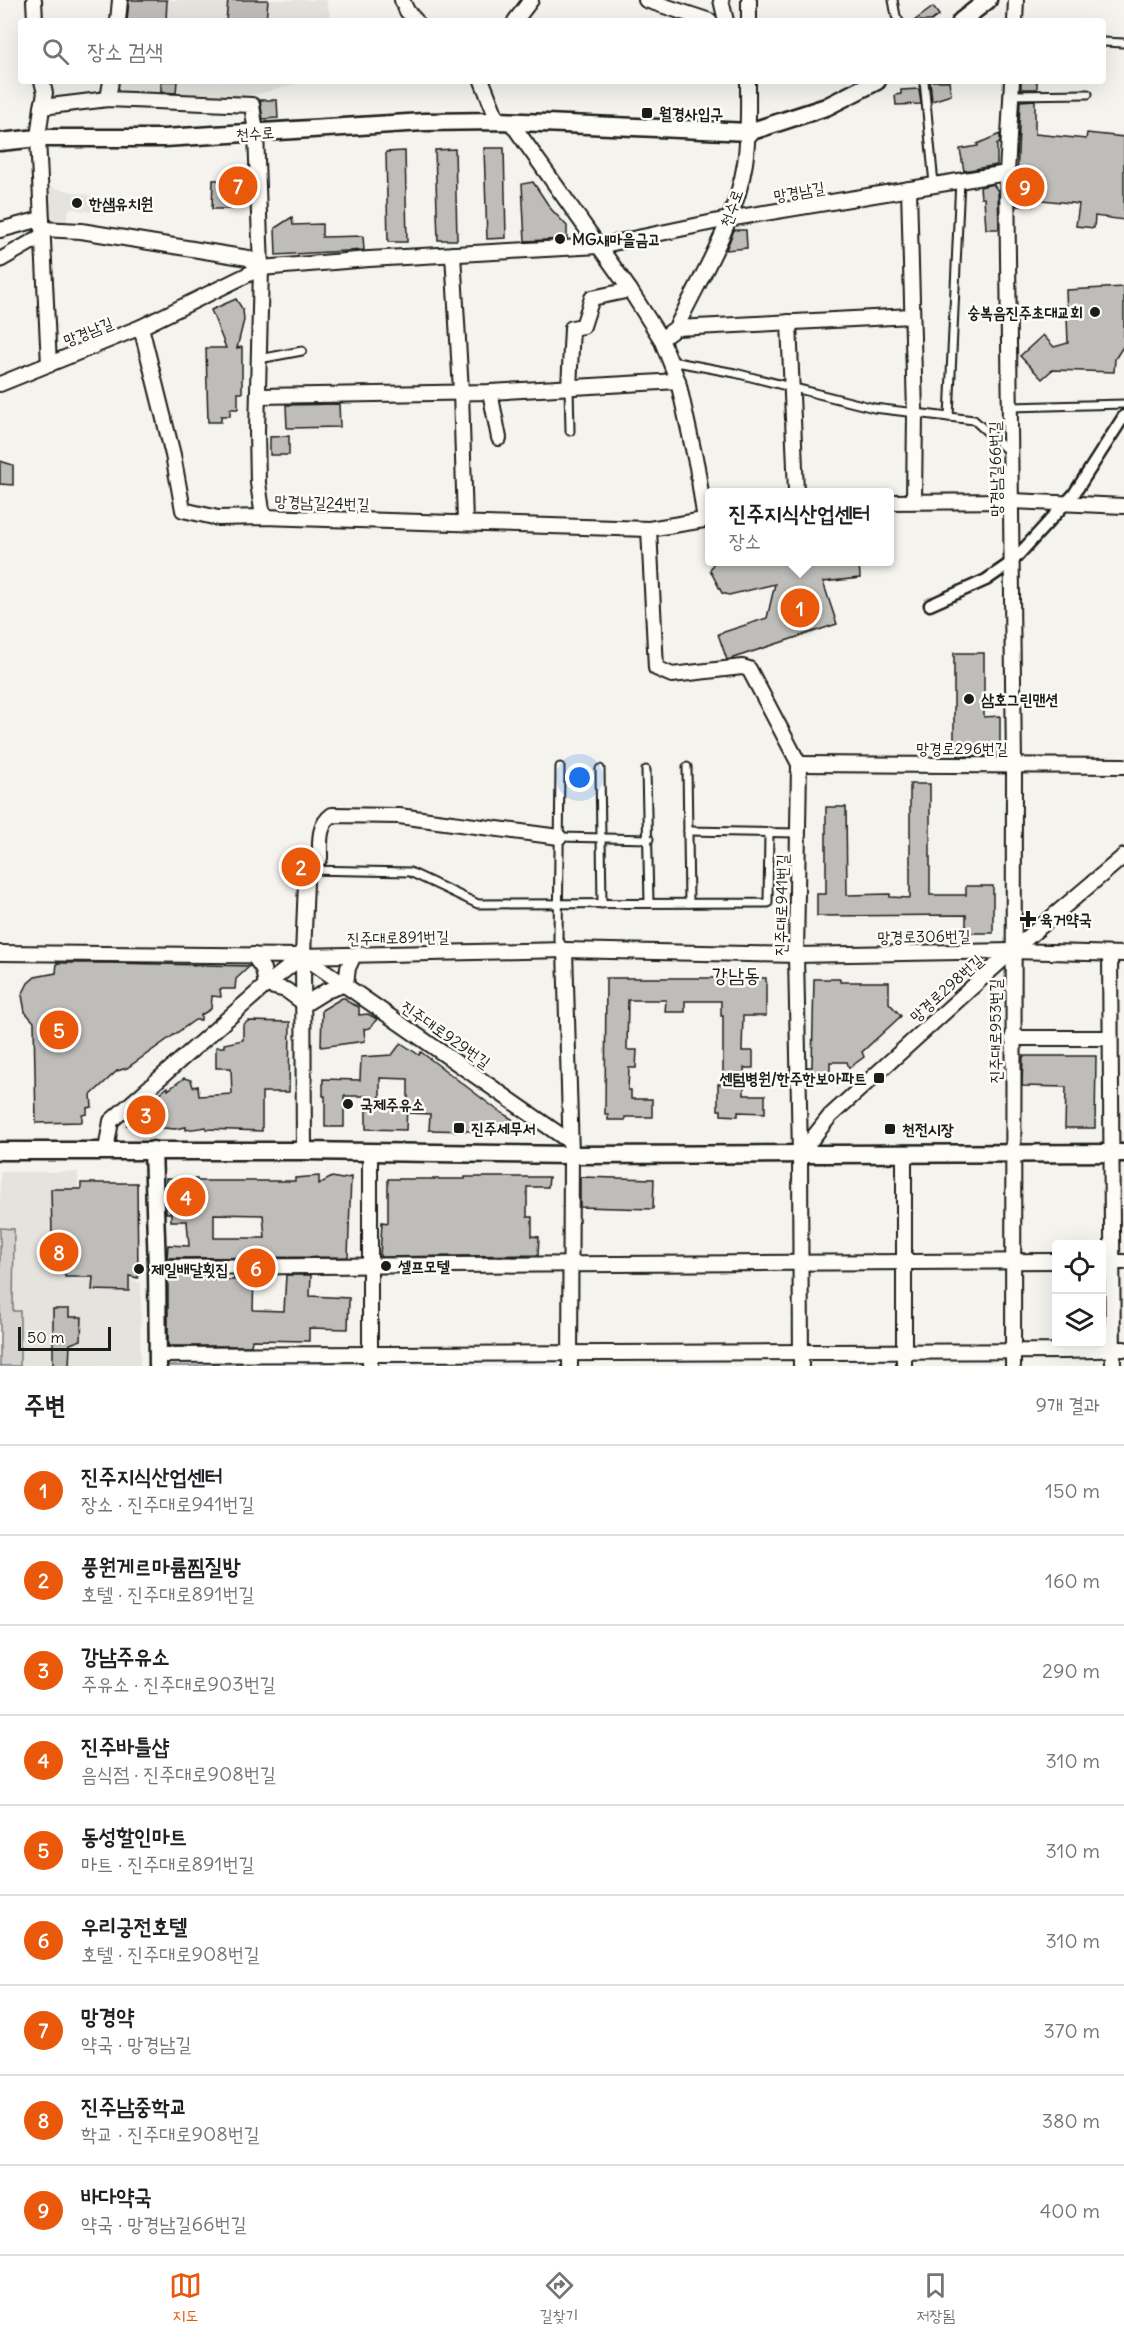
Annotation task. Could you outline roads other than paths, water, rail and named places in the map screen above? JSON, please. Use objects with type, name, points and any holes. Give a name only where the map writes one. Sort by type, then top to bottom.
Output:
[{"type":"street","points":[[34,0],[35,18]]},
{"type":"street","points":[[118,18],[120,0]]},
{"type":"street","points":[[402,0],[406,11],[413,18]]},
{"type":"street","points":[[517,18],[531,0]]},
{"type":"street","points":[[646,0],[701,18]]},
{"type":"street","points":[[721,0],[725,18]]},
{"type":"street","points":[[749,0],[749,18]]},
{"type":"street","points":[[965,18],[988,0]]},
{"type":"street","points":[[1015,18],[1016,0]]},
{"type":"street","name":"망경남길","points":[[43,84],[45,93],[38,138],[49,365],[141,327],[261,268],[599,246],[729,219],[1007,172]]},
{"type":"street","points":[[108,99],[110,84]]},
{"type":"street","points":[[484,84],[504,121],[565,197],[661,339],[678,381],[705,506]]},
{"type":"street","points":[[748,84],[749,132]]},
{"type":"street","name":"천수로","points":[[0,142],[38,138],[164,138],[424,122],[504,121],[749,132],[826,107],[871,84]]},
{"type":"street","points":[[1007,172],[1012,88]]},
{"type":"street","points":[[42,107],[108,99],[252,105],[256,133],[261,268]]},
{"type":"street","name":"천수로","points":[[661,339],[676,328],[729,219],[745,166],[749,132]]},
{"type":"street","name":"망경남길66번길","points":[[1007,172],[1014,764]]},
{"type":"street","points":[[909,189],[915,501]]},
{"type":"street","points":[[0,260],[42,228]]},
{"type":"street","name":"망경남길","points":[[0,230],[42,228],[81,231],[248,258],[261,268]]},
{"type":"street","points":[[453,254],[461,391],[465,523]]},
{"type":"street","name":"망경남길24번길","points":[[261,268],[260,396],[257,431],[258,483],[263,517],[649,528],[705,520]]},
{"type":"street","points":[[569,388],[572,328],[583,326],[592,298],[630,290]]},
{"type":"street","points":[[676,328],[912,316]]},
{"type":"street","points":[[789,322],[796,488]]},
{"type":"street","points":[[141,327],[173,455],[183,510],[218,518],[263,517]]},
{"type":"street","points":[[0,384],[49,365]]},
{"type":"street","points":[[260,396],[490,392],[678,381]]},
{"type":"street","points":[[490,392],[499,438]]},
{"type":"street","points":[[930,605],[986,580],[1012,562],[1067,502],[1124,416]]},
{"type":"street","points":[[894,502],[1012,501],[1124,506]]},
{"type":"street","name":"진주대로941번길","points":[[649,528],[656,668],[672,675],[742,667],[749,669],[799,764],[796,955],[801,1359]]},
{"type":"street","name":"망경로296번길","points":[[799,764],[1124,766]]},
{"type":"street","name":"진주대로953번길","points":[[1013,1366],[1014,764]]},
{"type":"street","points":[[304,1151],[303,956],[307,858],[320,858],[320,833],[324,821],[332,815],[399,816],[559,837]]},
{"type":"street","name":"망경로298번길","points":[[800,1154],[830,1116],[1012,951],[1124,856]]},
{"type":"street","points":[[565,950],[570,1148],[570,1360]]},
{"type":"street","name":"진주대로891번길","points":[[0,953],[303,956],[565,950],[796,955]]},
{"type":"street","name":"망경로306번길","points":[[796,955],[1012,951],[1117,954]]},
{"type":"street","points":[[1113,1366],[1119,1349],[1113,1262],[1118,1154],[1110,1038],[1117,954]]},
{"type":"street","points":[[253,955],[263,969],[266,985]]},
{"type":"street","points":[[305,1004],[326,991],[346,984],[348,968],[354,955]]},
{"type":"street","points":[[106,1150],[111,1121],[266,985],[303,956]]},
{"type":"street","name":"진주대로929번길","points":[[303,956],[346,984],[570,1148]]},
{"type":"street","points":[[266,985],[286,990],[305,1004]]},
{"type":"street","points":[[1012,1038],[1110,1038]]},
{"type":"street","points":[[0,1151],[153,1150],[370,1153],[570,1148],[800,1154],[1118,1154]]},
{"type":"street","points":[[153,1150],[158,1361],[273,1355],[370,1360],[493,1354],[570,1360],[801,1359],[858,1352],[904,1359],[1012,1352],[1119,1349]]},
{"type":"street","points":[[370,1153],[370,1360]]},
{"type":"street","points":[[904,1154],[904,1359]]},
{"type":"street","points":[[157,1267],[1052,1261]]},
{"type":"lane","points":[[893,0],[898,18]]},
{"type":"lane","points":[[1106,42],[1124,43]]},
{"type":"lane","points":[[924,84],[934,184]]},
{"type":"lane","points":[[1012,88],[1088,94]]},
{"type":"lane","points":[[950,417],[960,180]]},
{"type":"lane","points":[[259,359],[302,351]]},
{"type":"lane","points":[[670,361],[698,365],[874,408],[974,420],[1012,454]]},
{"type":"lane","points":[[569,388],[570,432]]},
{"type":"lane","points":[[1011,407],[1124,404]]},
{"type":"lane","points":[[560,767],[558,939],[565,950]]},
{"type":"lane","points":[[687,767],[689,903]]},
{"type":"lane","points":[[600,769],[602,904]]},
{"type":"lane","points":[[646,770],[649,903]]},
{"type":"lane","points":[[688,831],[798,833]]},
{"type":"lane","points":[[307,870],[410,872],[478,904],[768,903],[769,832]]},
{"type":"lane","points":[[559,837],[649,839]]},
{"type":"place","name":"월경사입구","points":[[647,113]]},
{"type":"place","name":"망경약","points":[[238,186]]},
{"type":"place","name":"바다약국","points":[[1025,187]]},
{"type":"place","name":"한샘유치원","points":[[77,203]]},
{"type":"place","name":"MG새마을금고","points":[[560,239]]},
{"type":"place","name":"숭복음진주초대교회","points":[[1095,312]]},
{"type":"place","name":"진주지식산업센터","points":[[800,608]]},
{"type":"place","name":"삼호그린맨션","points":[[969,699]]},
{"type":"place","name":"풍원게르마륨찜질방","points":[[301,867]]},
{"type":"place","name":"육거약국","points":[[1028,919]]},
{"type":"place","name":"동성할인마트","points":[[59,1030]]},
{"type":"place","name":"센텀병원/한주한보아파트","points":[[879,1078]]},
{"type":"place","name":"국제주유소","points":[[348,1104]]},
{"type":"place","name":"강남주유소","points":[[146,1115]]},
{"type":"place","name":"진주세무서","points":[[459,1128]]},
{"type":"place","name":"천전시장","points":[[890,1129]]},
{"type":"place","name":"진주바틀샵","points":[[186,1197]]},
{"type":"place","name":"진주남중학교","points":[[59,1252]]},
{"type":"place","name":"셀프모텔","points":[[386,1266]]},
{"type":"place","name":"우리궁전호텔","points":[[256,1268]]},
{"type":"place","name":"제일배달횟집","points":[[139,1269]]},
{"type":"district","name":"강남동","points":[[736,975]]}]
